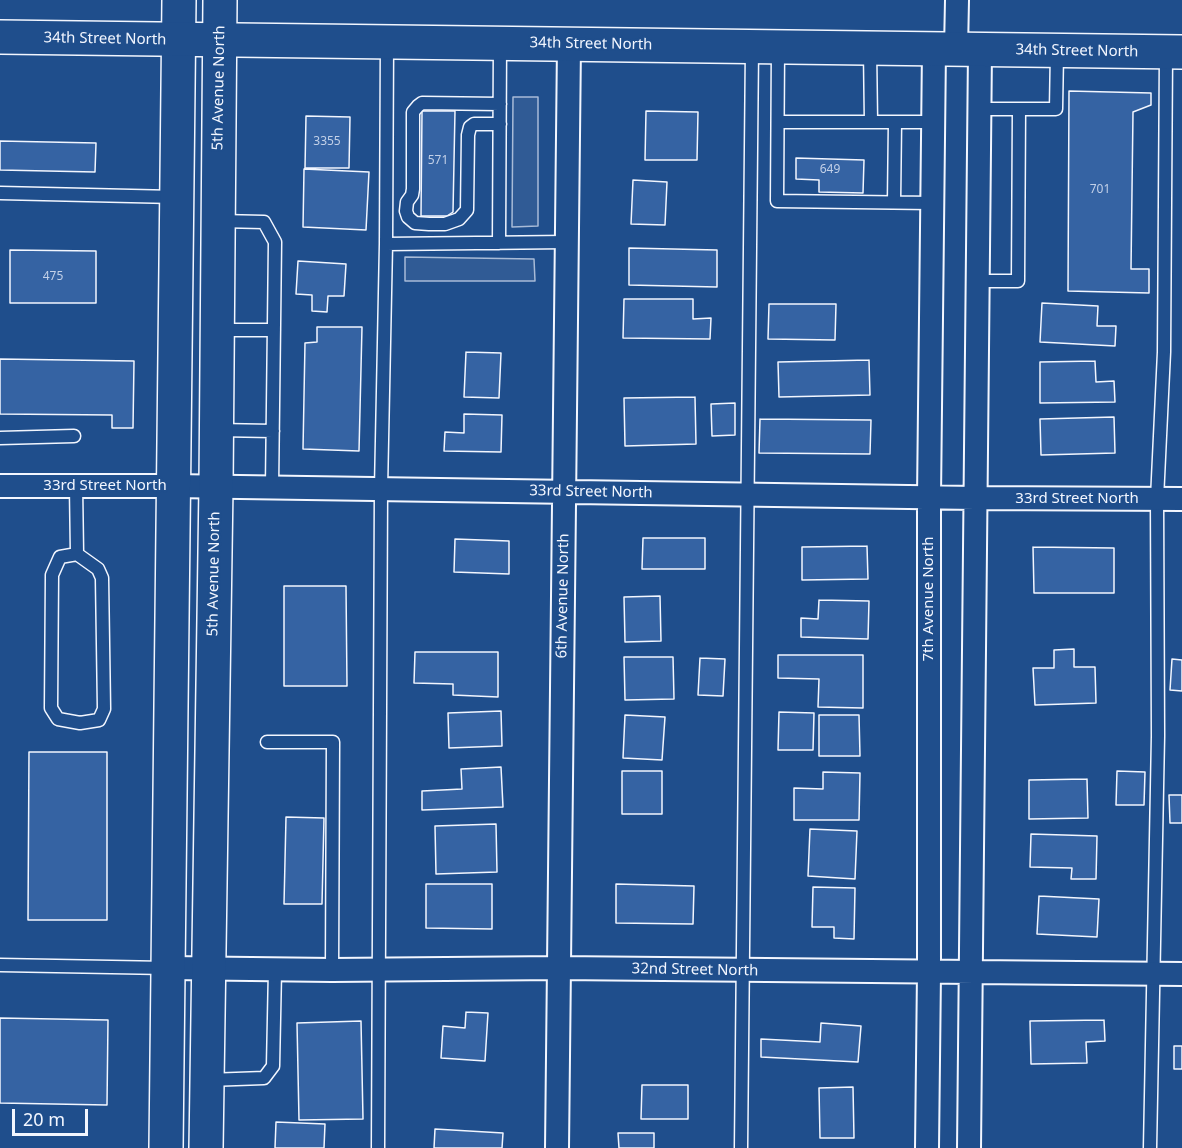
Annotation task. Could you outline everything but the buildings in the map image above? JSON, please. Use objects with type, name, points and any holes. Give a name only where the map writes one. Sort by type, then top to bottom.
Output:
[{"type":"main road","points":[[166,1148],[170,968],[179,0]]},
{"type":"main road","name":"5th Avenue North","points":[[206,1148],[217,430],[220,0]]},
{"type":"main road","name":"34th Street North","points":[[0,37],[1174,52]]},
{"type":"street","name":"7th Avenue North","points":[[927,1148],[929,497],[933,122],[957,50],[957,0]]},
{"type":"street","name":"6th Avenue North","points":[[558,1148],[569,44]]},
{"type":"street","name":"7th Avenue North","points":[[957,50],[979,109],[969,1148]]},
{"type":"street","name":"33rd Street North","points":[[0,486],[216,486],[749,495],[1182,499]]},
{"type":"street","name":"32nd Street North","points":[[170,968],[209,970],[559,968],[1182,974]]},
{"type":"lane","points":[[378,1148],[381,489],[387,41]]},
{"type":"lane","points":[[499,243],[500,43]]},
{"type":"lane","points":[[765,47],[778,122],[777,201],[932,203]]},
{"type":"lane","points":[[741,1148],[749,495],[765,47]]},
{"type":"lane","points":[[870,48],[871,122]]},
{"type":"lane","points":[[979,109],[1056,109],[1057,51]]},
{"type":"lane","points":[[1150,1148],[1158,736],[1157,499],[1174,52]]},
{"type":"lane","points":[[500,104],[422,103],[413,112],[413,189],[407,202],[408,217],[415,223],[429,224],[445,224],[459,219],[467,210],[470,127],[474,124],[500,124]]},
{"type":"lane","points":[[977,281],[1018,281],[1019,109]]},
{"type":"lane","points":[[778,122],[933,122]]},
{"type":"lane","points":[[894,202],[895,122]]},
{"type":"lane","points":[[0,193],[176,197]]},
{"type":"lane","points":[[218,221],[264,222],[275,242],[272,487]]},
{"type":"lane","points":[[386,244],[567,242]]},
{"type":"lane","points":[[217,330],[274,330]]},
{"type":"lane","points":[[217,430],[273,431]]},
{"type":"lane","points":[[0,438],[74,436]]},
{"type":"lane","points":[[76,486],[77,554]]},
{"type":"lane","points":[[77,554],[98,569],[102,578],[103,602],[104,708],[99,720],[80,723],[58,719],[51,708],[52,575],[60,557],[77,554]]},
{"type":"lane","points":[[267,742],[333,742],[332,970]]},
{"type":"lane","points":[[0,965],[170,968]]},
{"type":"lane","points":[[207,1080],[264,1078],[273,1066],[275,970]]},
{"type":"shaded area","points":[[513,97],[538,97],[538,226],[512,227]]},
{"type":"shaded area","points":[[405,257],[534,259],[535,281],[405,281]]}]
